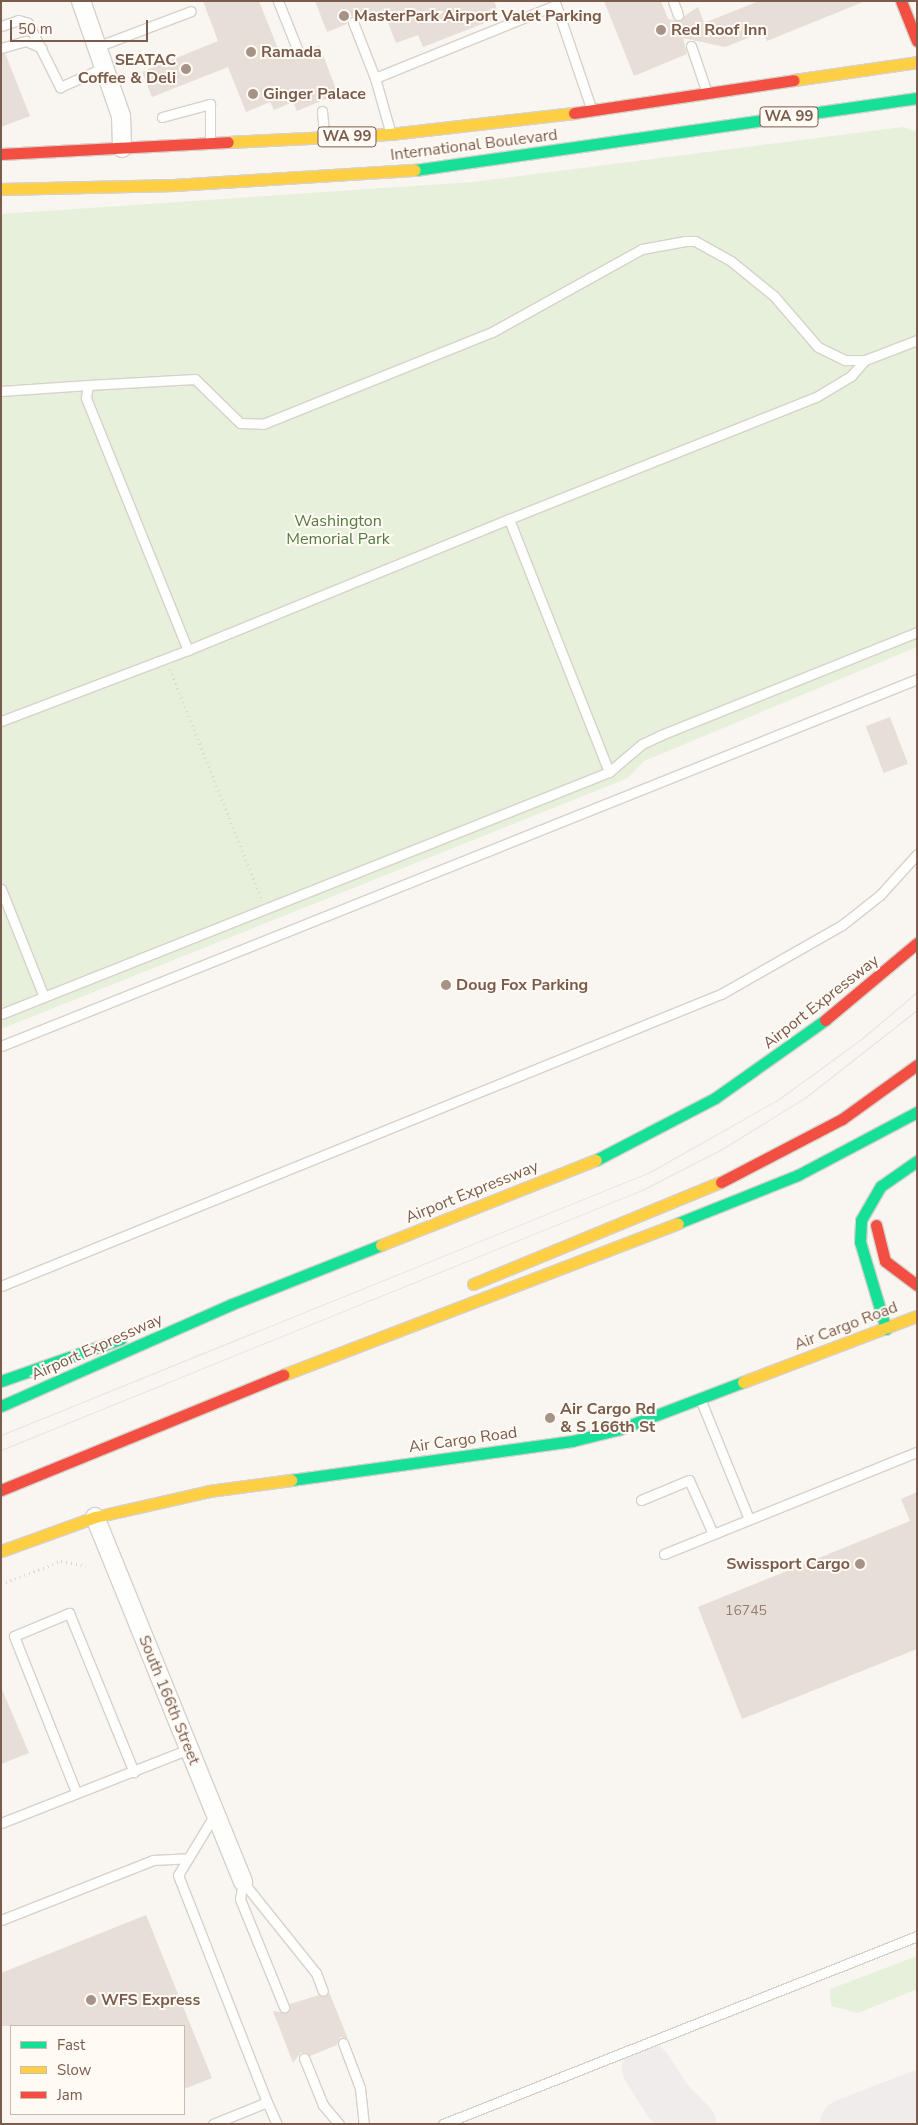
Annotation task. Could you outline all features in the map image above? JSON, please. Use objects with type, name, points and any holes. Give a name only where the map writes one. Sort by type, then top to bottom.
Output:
[{"type":"main road","points":[[901,1],[917,41]]},
{"type":"main road","name":"International Boulevard","points":[[1,154],[390,134],[593,113],[917,62]]},
{"type":"main road","name":"International Boulevard","points":[[1,189],[175,185],[455,167],[917,98]]},
{"type":"main road","points":[[110,163],[122,148]]},
{"type":"main road","points":[[44,188],[85,174]]},
{"type":"main road","name":"Airport Expressway","points":[[1,1406],[232,1304],[598,1159],[680,1118],[799,1042],[917,943]]},
{"type":"main road","points":[[456,1291],[746,1172],[842,1118],[917,1065]]},
{"type":"main road","points":[[1,1491],[371,1340],[455,1312],[798,1175],[917,1112]]},
{"type":"main road","points":[[886,1329],[862,1251],[861,1220],[881,1186],[917,1160]]},
{"type":"main road","points":[[917,1171],[885,1201],[876,1230],[885,1261],[902,1278],[917,1285]]},
{"type":"main road","points":[[371,1340],[439,1300]]},
{"type":"main road","points":[[1,1381],[232,1304]]},
{"type":"main road","name":"Air Cargo Road","points":[[1,1551],[95,1517],[209,1492],[572,1441],[700,1398],[917,1316]]},
{"type":"street","points":[[81,1],[106,66],[121,116],[122,148]]},
{"type":"street","name":"South 166th Street","points":[[95,1517],[243,1882]]},
{"type":"lane","points":[[278,1],[298,51]]},
{"type":"lane","points":[[673,1],[678,15]]},
{"type":"lane","points":[[375,78],[555,3],[593,113]]},
{"type":"lane","points":[[99,46],[191,11]]},
{"type":"lane","points":[[1,26],[18,20],[28,23],[46,52],[60,87],[106,66]]},
{"type":"lane","points":[[353,22],[375,78],[390,134]]},
{"type":"lane","points":[[1,48],[26,41],[46,52]]},
{"type":"lane","points":[[691,46],[708,95]]},
{"type":"lane","points":[[162,117],[210,104],[210,143]]},
{"type":"lane","points":[[322,111],[324,138]]},
{"type":"lane","points":[[1,391],[195,379],[240,423],[264,424],[492,332],[642,249],[685,241],[695,241],[731,261],[774,296],[818,348],[845,360],[865,360],[917,340]]},
{"type":"lane","points":[[1,721],[166,659],[816,397],[851,376],[865,360]]},
{"type":"lane","points":[[88,385],[86,398],[188,650]]},
{"type":"lane","points":[[509,520],[609,772]]},
{"type":"lane","points":[[1,1014],[609,772],[642,744],[661,735],[917,632]]},
{"type":"lane","points":[[1,1046],[917,679]]},
{"type":"lane","points":[[1,1286],[720,994],[842,925],[880,895],[917,854]]},
{"type":"lane","points":[[1,889],[44,997]]},
{"type":"lane","points":[[700,1398],[749,1519]]},
{"type":"lane","points":[[664,1554],[917,1452]]},
{"type":"lane","points":[[641,1500],[689,1480],[713,1534]]},
{"type":"lane","points":[[76,1792],[14,1636],[69,1613],[134,1772]]},
{"type":"lane","points":[[1,1823],[189,1749]]},
{"type":"lane","points":[[215,1814],[178,1875],[277,2124]]},
{"type":"lane","points":[[1,1920],[152,1860],[188,1858]]},
{"type":"lane","points":[[243,1882],[316,1973],[323,1991]]},
{"type":"lane","points":[[243,1882],[240,1899],[284,2007]]},
{"type":"lane","points":[[443,2124],[917,1936]]},
{"type":"lane","points":[[343,2043],[360,2088],[364,2124]]},
{"type":"lane","points":[[304,2058],[323,2105],[339,2124]]},
{"type":"lane","points":[[213,2124],[268,2102]]},
{"type":"path","points":[[166,659],[266,910]]},
{"type":"path","points":[[1,1584],[61,1561],[86,1566]]},
{"type":"green space","name":"Washington Memorial Park","points":[[903,127],[917,132],[917,647],[644,761],[628,778],[1,1029],[1,214],[473,182]]},
{"type":"green space","points":[[917,1956],[917,1989],[858,2013],[831,2006],[830,1989]]},
{"type":"building","name":"Ramada","points":[[203,1],[259,1],[282,59],[300,57],[319,45],[338,94],[297,111],[293,102],[274,110],[270,102],[246,112],[228,67],[152,97],[142,72],[218,41]]},
{"type":"building","points":[[315,1],[494,1],[500,17],[423,47],[418,35],[396,43],[383,10],[359,19],[351,16],[347,24],[327,32]]},
{"type":"building","points":[[604,1],[661,1],[668,19],[677,21],[698,7],[704,23],[759,1],[863,2],[767,41],[763,32],[725,47],[683,38],[687,54],[634,76]]},
{"type":"building","points":[[5,53],[30,116],[1,127],[1,54]]},
{"type":"building","points":[[890,717],[908,764],[884,773],[866,726]]},
{"type":"building","name":"Swissport Cargo","points":[[917,1492],[917,1649],[742,1719],[698,1607],[910,1521],[901,1499]]},
{"type":"building","points":[[1,1687],[29,1753],[1,1764]]},
{"type":"building","name":"WFS Express","points":[[146,1915],[212,2078],[185,2089],[185,2025],[1,2026],[1,1973]]},
{"type":"building","points":[[329,1992],[348,2039],[340,2037],[337,2045],[310,2056],[301,2052],[293,2063],[273,2011],[286,2013],[290,2004]]},
{"type":"taxiway","points":[[647,2068],[668,2101],[691,2124]]},
{"type":"taxiway","points":[[845,2124],[917,2096]]},
{"type":"tram line","points":[[1,1435],[650,1172],[779,1099],[860,1040],[917,992]]},
{"type":"tram line","points":[[1,1450],[642,1190],[722,1149],[806,1097],[917,1010]]},
{"type":"traffic: fast","points":[[415,170],[917,98]]},
{"type":"traffic: fast","points":[[596,1160],[715,1098],[825,1020]]},
{"type":"traffic: fast","points":[[678,1223],[798,1175],[917,1112]]},
{"type":"traffic: fast","points":[[886,1329],[860,1242],[861,1220],[881,1186],[917,1161]]},
{"type":"traffic: fast","points":[[1,1406],[232,1304],[381,1245]]},
{"type":"traffic: fast","points":[[1,1381],[121,1339]]},
{"type":"traffic: fast","points":[[291,1480],[572,1441],[620,1429],[743,1382]]},
{"type":"traffic: slow","points":[[794,80],[917,62]]},
{"type":"traffic: slow","points":[[228,142],[390,134],[574,113]]},
{"type":"traffic: slow","points":[[1,189],[175,185],[415,170]]},
{"type":"traffic: slow","points":[[381,1245],[596,1160]]},
{"type":"traffic: slow","points":[[473,1284],[721,1182]]},
{"type":"traffic: slow","points":[[283,1375],[678,1223]]},
{"type":"traffic: slow","points":[[743,1382],[917,1316]]},
{"type":"traffic: slow","points":[[1,1551],[95,1517],[209,1491],[291,1480]]},
{"type":"traffic: jam","points":[[901,1],[917,41]]},
{"type":"traffic: jam","points":[[574,113],[794,80]]},
{"type":"traffic: jam","points":[[1,154],[228,142]]},
{"type":"traffic: jam","points":[[825,1020],[917,943]]},
{"type":"traffic: jam","points":[[721,1182],[842,1119],[917,1065]]},
{"type":"traffic: jam","points":[[876,1225],[885,1261],[917,1285]]},
{"type":"traffic: jam","points":[[1,1490],[283,1375]]},
{"type":"place","name":"MasterPark Airport Valet Parking","points":[[344,16]]},
{"type":"place","name":"Red Roof Inn","points":[[661,30]]},
{"type":"place","name":"Ramada","points":[[251,52]]},
{"type":"place","name":"SEATAC Coffee & Deli","points":[[186,69]]},
{"type":"place","name":"Ginger Palace","points":[[253,94]]},
{"type":"place","name":"Doug Fox Parking","points":[[446,985]]},
{"type":"place","name":"Air Cargo Rd & S 166th St","points":[[550,1418]]},
{"type":"place","name":"Swissport Cargo","points":[[860,1564]]},
{"type":"place","name":"WFS Express","points":[[91,2000]]}]
